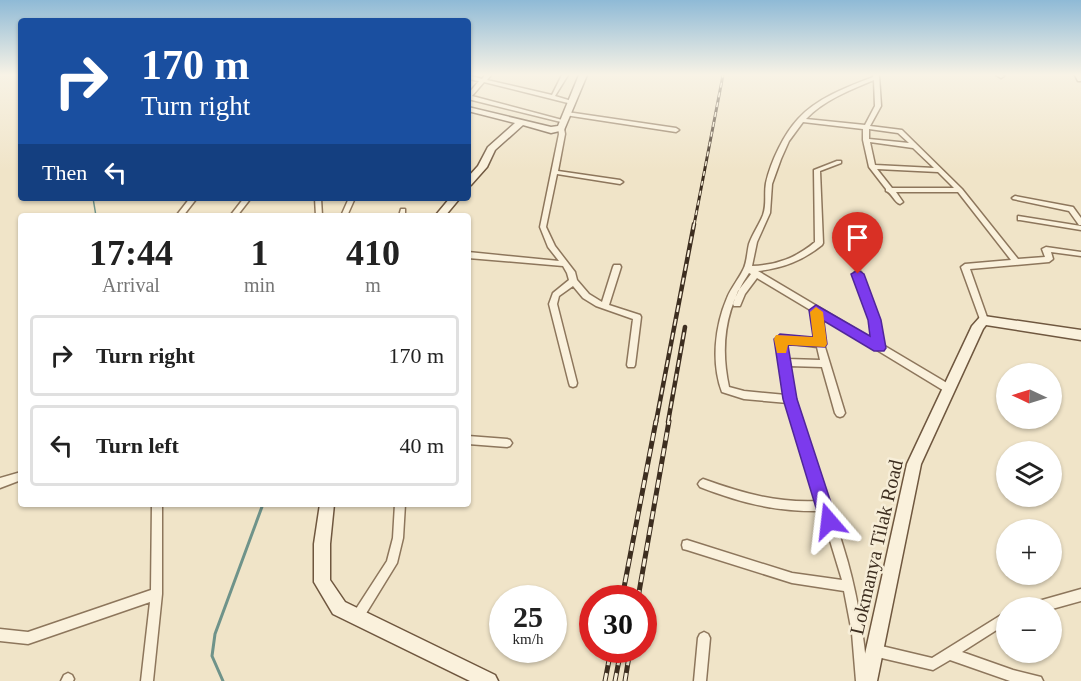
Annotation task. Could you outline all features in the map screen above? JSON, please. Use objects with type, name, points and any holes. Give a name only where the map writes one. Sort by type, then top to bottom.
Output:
[{"type":"street","points":[[507,107],[564,121],[676,130]]},
{"type":"street","points":[[570,107],[564,121],[543,227],[564,264],[572,272],[573,281],[586,296],[605,306],[637,316],[631,365]]},
{"type":"street","points":[[737,304],[752,271],[754,238],[765,220],[769,206],[769,183],[786,138],[800,120],[816,107]]},
{"type":"street","points":[[878,107],[866,128],[866,140],[872,167],[888,190],[900,202]]},
{"type":"street","points":[[471,110],[551,130],[564,121]]},
{"type":"street","points":[[800,120],[900,131],[960,190],[1017,263]]},
{"type":"street","points":[[471,180],[482,167],[491,149],[521,122]]},
{"type":"street","points":[[866,140],[915,146]]},
{"type":"street","points":[[790,399],[744,395],[725,389],[721,373],[721,336],[725,309],[752,271],[777,268],[809,252],[819,243],[818,170],[839,162]]},
{"type":"street","points":[[872,167],[940,170]]},
{"type":"street","points":[[555,172],[620,182]]},
{"type":"street","points":[[888,190],[960,190]]},
{"type":"street","points":[[1015,198],[1071,209],[1081,223]]},
{"type":"street","points":[[182,213],[192,201]]},
{"type":"street","points":[[236,213],[246,201]]},
{"type":"street","points":[[442,213],[452,201]]},
{"type":"street","points":[[1020,218],[1081,228]]},
{"type":"street","points":[[1081,254],[1046,249],[1049,259],[965,267],[981,323],[1081,335]]},
{"type":"street","points":[[471,255],[564,264]]},
{"type":"street","points":[[605,306],[617,267]]},
{"type":"street","points":[[752,271],[949,389]]},
{"type":"street","points":[[858,274],[875,320],[879,348]]},
{"type":"street","points":[[573,281],[556,295],[554,304],[573,382]]},
{"type":"street","points":[[816,310],[820,344],[840,413]]},
{"type":"street","name":"Lokmanya Tilak Road","points":[[868,681],[914,464],[981,323]]},
{"type":"street","points":[[820,344],[780,339],[790,399],[824,506],[855,616],[862,681]]},
{"type":"street","points":[[783,362],[826,364]]},
{"type":"street","points":[[471,440],[507,443]]},
{"type":"street","points":[[0,483],[18,477]]},
{"type":"street","points":[[704,484],[751,502],[790,508],[824,506]]},
{"type":"street","points":[[147,681],[156,594],[157,507]]},
{"type":"street","points":[[327,507],[322,544],[322,582],[339,608],[489,681]]},
{"type":"street","points":[[358,616],[392,563],[398,538],[400,507]]},
{"type":"street","points":[[687,545],[792,578],[847,586]]},
{"type":"street","points":[[0,635],[28,638],[156,594]]},
{"type":"street","points":[[1062,600],[1081,595]]},
{"type":"street","points":[[873,650],[933,664],[996,624]]},
{"type":"street","points":[[700,681],[704,638]]},
{"type":"street","points":[[950,654],[1013,676],[1037,681]]},
{"type":"waterway","points":[[94,201],[96,213]]},
{"type":"waterway","points":[[223,681],[212,656],[215,634],[262,507]]},
{"type":"railway","points":[[694,225],[717,107]]},
{"type":"railway","points":[[656,422],[694,224]]},
{"type":"railway","points":[[668,422],[685,327]]},
{"type":"railway","points":[[624,585],[656,421]]},
{"type":"railway","points":[[640,585],[669,421]]},
{"type":"railway","points":[[605,681],[608,663]]},
{"type":"railway","points":[[615,681],[618,663]]},
{"type":"railway","points":[[625,681],[628,663]]},
{"type":"slow traffic","points":[[782,349],[780,339],[820,344],[816,312]]},
{"type":"route","points":[[829,521],[790,399],[780,339],[820,344],[816,310],[879,348],[875,320],[858,274]]}]
